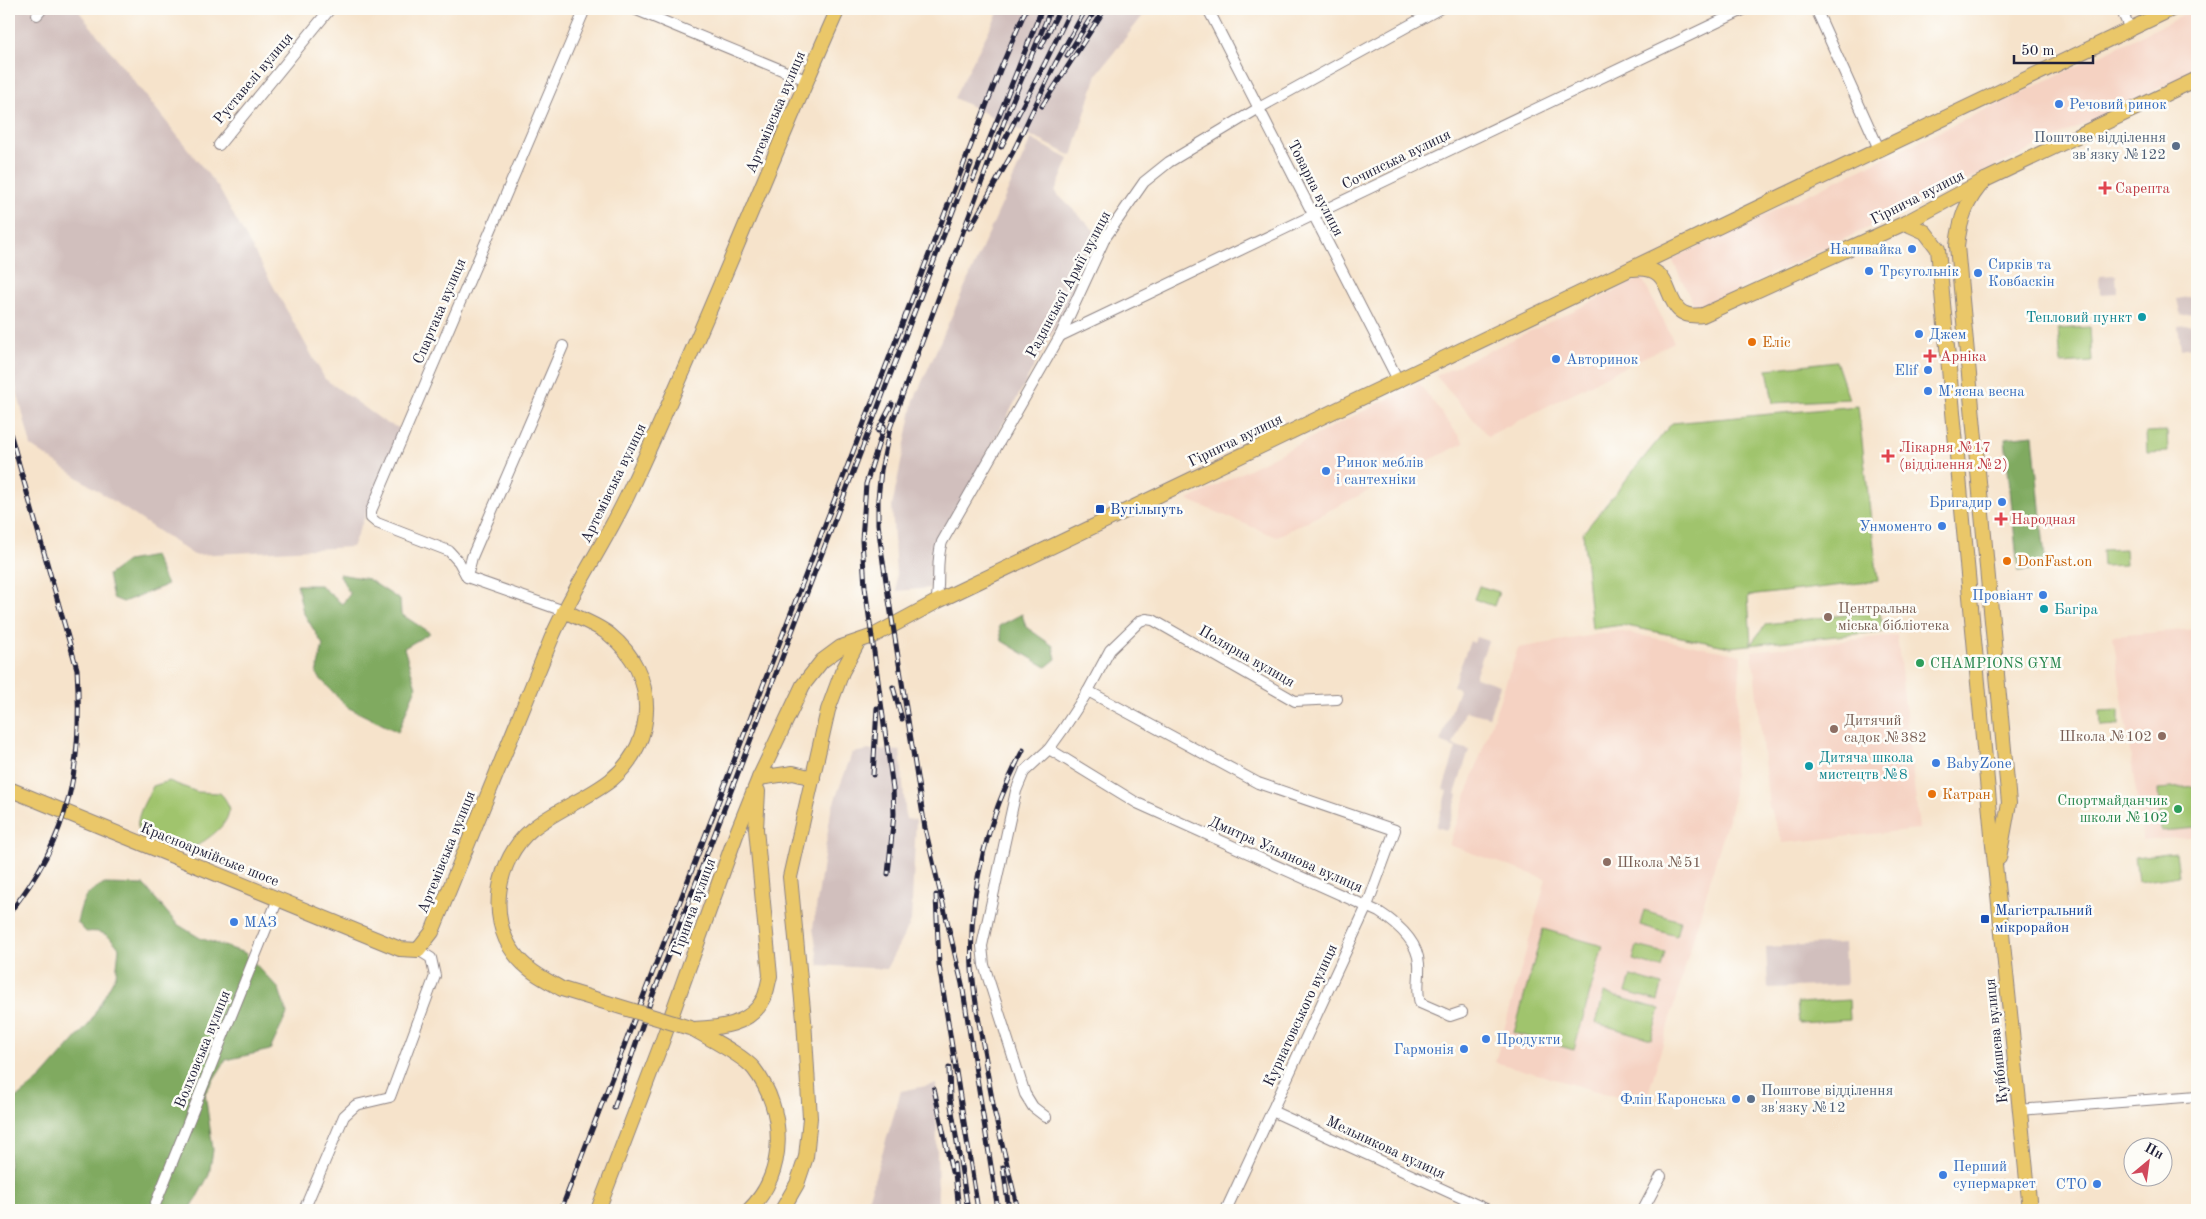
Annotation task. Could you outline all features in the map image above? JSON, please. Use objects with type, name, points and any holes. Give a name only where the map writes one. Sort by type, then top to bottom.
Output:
[{"type":"main road","name":"Артемівська вулиця","points":[[418,950],[432,932],[508,741],[564,611],[629,492],[838,9]]},
{"type":"main road","name":"Гірнича вулиця","points":[[598,1210],[662,1042],[736,835],[759,778],[803,685],[822,661],[841,647],[858,642],[936,602],[2172,9]]},
{"type":"main road","name":"Гірнича вулиця","points":[[1628,270],[1650,268],[1664,280],[1680,311],[1694,316],[1703,315],[1905,224],[1985,180],[2197,79]]},
{"type":"main road","name":"Куйбишева вулиця","points":[[1985,180],[1972,195],[1963,212],[1957,246],[2009,803],[1997,869]]},
{"type":"main road","points":[[1905,224],[1925,232],[1938,250],[1942,243],[1946,241],[1951,241],[1957,246]]},
{"type":"main road","points":[[1664,280],[1665,260],[1675,247]]},
{"type":"main road","name":"Куйбишева вулиця","points":[[1938,250],[2030,1210]]},
{"type":"main road","points":[[564,611],[610,635],[626,652],[636,668],[644,688],[648,707],[646,726],[634,754],[624,768],[610,781],[531,830],[516,847],[498,889],[498,911],[503,932],[514,953],[530,971],[562,989],[692,1029],[753,1068],[770,1097],[778,1134],[777,1157],[769,1181],[758,1202],[749,1210]]},
{"type":"main road","points":[[782,1210],[797,1184],[806,1157],[810,1118],[804,1020],[790,877],[828,710],[842,672],[858,642]]},
{"type":"main road","points":[[692,1029],[724,1027],[746,1019],[764,999],[770,976],[756,829],[759,778],[793,773],[813,778]]},
{"type":"main road","name":"Красноармійське шосе","points":[[9,789],[400,949],[418,950]]},
{"type":"main road","points":[[1990,804],[1994,810],[2001,813],[2009,803]]},
{"type":"street","name":"Руставелі вулиця","points":[[219,145],[330,9]]},
{"type":"street","name":"Спартака вулиця","points":[[467,577],[459,562],[449,551],[377,523],[371,518],[371,511],[585,9]]},
{"type":"street","points":[[634,9],[806,80]]},
{"type":"street","name":"Товарна вулиця","points":[[1208,9],[1398,380]]},
{"type":"street","name":"Радянської Армії вулиця","points":[[936,602],[939,591],[938,558],[942,542],[1060,336],[1105,238],[1144,182],[1169,162],[1259,108],[1439,9]]},
{"type":"street","name":"Сочинська вулиця","points":[[1060,336],[1745,9]]},
{"type":"street","points":[[1816,9],[1879,150]]},
{"type":"street","points":[[2121,9],[2130,29]]},
{"type":"street","points":[[564,346],[472,557],[467,577],[564,611]]},
{"type":"street","name":"Полярна вулиця","points":[[1088,691],[1110,650],[1140,622],[1146,619],[1153,620],[1295,701],[1337,699]]},
{"type":"street","points":[[1046,1117],[1033,1107],[1026,1094],[984,965],[982,946],[1020,781],[1030,764],[1049,749],[1088,691]]},
{"type":"street","name":"Курнатовського вулиця","points":[[1088,691],[1258,783],[1395,830],[1367,906],[1226,1210]]},
{"type":"street","name":"Дмитра Ульянова вулиця","points":[[1049,749],[1137,803],[1367,906],[1388,918],[1405,932],[1419,961],[1418,995],[1420,1003],[1450,1016],[1462,1012]]},
{"type":"street","name":"Волховська вулиця","points":[[153,1210],[278,899]]},
{"type":"street","points":[[304,1210],[344,1116],[356,1105],[390,1097],[435,976],[431,958],[418,950]]},
{"type":"street","points":[[2019,1110],[2197,1096]]},
{"type":"street","name":"Мельникова вулиця","points":[[1272,1111],[1488,1210]]},
{"type":"street","points":[[1643,1210],[1661,1176]]},
{"type":"shaded area","points":[[9,9],[77,9],[218,187],[325,379],[386,423],[402,429],[352,547],[194,555],[31,446],[9,359]]},
{"type":"shaded area","points":[[1000,9],[1148,9],[1097,74],[1072,156],[954,98]]},
{"type":"shaded area","points":[[2197,9],[2197,70],[1696,310],[1672,259]]},
{"type":"shaded area","points":[[1031,139],[1069,159],[1055,192],[1103,239],[935,550],[933,579],[930,588],[897,591],[892,506],[914,400]]},
{"type":"shaded area","points":[[2116,275],[2117,293],[2100,294],[2099,276]]},
{"type":"shaded area","name":"Авторинок","points":[[1642,278],[1674,342],[1488,436],[1436,376]]},
{"type":"shaded area","points":[[2194,296],[2197,312],[2181,316],[2177,299]]},
{"type":"shaded area","points":[[2197,324],[2197,346],[2181,349],[2178,326]]},
{"type":"shaded area","name":"Ринок меблів і сантехніки","points":[[1419,383],[1464,443],[1276,537],[1188,500]]},
{"type":"shaded area","name":"Школа №102","points":[[2197,629],[2197,836],[2143,841],[2113,636]]},
{"type":"shaded area","name":"Школа №51","points":[[1618,631],[1741,655],[1732,805],[1645,1105],[1495,1062],[1546,879],[1449,845],[1518,648]]},
{"type":"shaded area","name":"Дитячий садок №382","points":[[1897,635],[1919,829],[1783,843],[1769,807],[1752,651]]},
{"type":"shaded area","points":[[1476,637],[1488,641],[1475,677],[1500,685],[1489,717],[1465,711],[1453,745],[1469,750],[1455,794],[1458,795],[1447,830],[1436,827],[1447,791],[1443,789],[1456,748],[1440,742],[1459,690],[1453,686],[1470,641],[1474,643]]},
{"type":"shaded area","points":[[876,749],[900,751],[906,819],[916,820],[911,922],[886,969],[819,965],[813,928],[831,811],[852,753]]},
{"type":"shaded area","points":[[1844,943],[1846,985],[1768,988],[1766,947]]},
{"type":"shaded area","points":[[936,1084],[938,1210],[865,1210],[901,1091]]},
{"type":"green space","points":[[2090,327],[2092,362],[2061,364],[2058,329]]},
{"type":"green space","points":[[1836,361],[1849,399],[1773,403],[1767,369]]},
{"type":"green space","points":[[1858,406],[1878,581],[1748,596],[1751,644],[1766,624],[1879,611],[1885,631],[1730,647],[1622,625],[1592,629],[1583,533],[1672,423]]},
{"type":"green space","points":[[2167,431],[2168,452],[2147,453],[2146,432]]},
{"type":"green space","points":[[2033,435],[2046,569],[2018,571],[2005,438]]},
{"type":"green space","points":[[2125,549],[2126,565],[2103,566],[2102,550]]},
{"type":"green space","points":[[154,556],[167,585],[123,602],[113,598],[108,575],[127,561]]},
{"type":"green space","points":[[339,574],[368,579],[400,600],[401,614],[430,633],[404,648],[416,687],[398,732],[347,707],[316,674],[323,645],[303,612],[297,585],[320,585],[342,604],[350,594]]},
{"type":"green space","points":[[1479,586],[1499,592],[1494,606],[1474,599]]},
{"type":"green space","points":[[1022,614],[1026,627],[1053,646],[1056,659],[1046,667],[1002,641],[999,626]]},
{"type":"green space","points":[[2119,710],[2119,725],[2101,726],[2100,711]]},
{"type":"green space","points":[[169,781],[197,792],[220,793],[227,802],[229,810],[222,826],[192,849],[142,835],[139,830],[138,824],[141,811],[153,786]]},
{"type":"green space","name":"Спортмайданчик школи №102","points":[[2197,786],[2197,828],[2161,831],[2158,789]]},
{"type":"green space","points":[[2176,852],[2179,876],[2138,882],[2135,857]]},
{"type":"green space","points":[[105,884],[144,885],[177,924],[200,938],[245,953],[279,989],[287,1014],[270,1050],[226,1060],[205,1093],[213,1150],[209,1175],[190,1210],[9,1210],[9,1104],[41,1078],[89,1024],[116,975],[119,948],[105,934],[86,932],[77,922],[85,898],[92,890]]},
{"type":"green space","points":[[1644,910],[1680,921],[1676,936],[1640,925]]},
{"type":"green space","points":[[1543,929],[1603,946],[1574,1050],[1514,1033]]},
{"type":"green space","points":[[1637,946],[1665,953],[1661,968],[1633,960]]},
{"type":"green space","points":[[1631,976],[1662,985],[1658,1001],[1626,992]]},
{"type":"green space","points":[[1604,993],[1660,1009],[1651,1039],[1596,1023]]},
{"type":"green space","points":[[1849,1000],[1850,1020],[1799,1023],[1797,1003]]},
{"type":"railway","points":[[561,1210],[1000,70],[1026,9]]},
{"type":"railway","points":[[973,180],[1042,9]]},
{"type":"railway","points":[[998,1210],[962,984],[925,828],[883,562],[878,524],[878,499],[881,470],[890,428],[1007,114],[1051,9]]},
{"type":"railway","points":[[1041,47],[1060,9]]},
{"type":"railway","points":[[1001,147],[1071,9]]},
{"type":"railway","points":[[970,228],[1013,152],[1055,64],[1086,9]]},
{"type":"railway","points":[[1067,56],[1096,9]]},
{"type":"railway","points":[[1042,106],[1105,9]]},
{"type":"railway","points":[[614,1108],[651,1000],[971,164]]},
{"type":"railway","points":[[878,431],[892,404]]},
{"type":"railway","points":[[884,426],[866,484],[862,540],[865,587],[893,789],[894,814],[888,874]]},
{"type":"railway","points":[[9,429],[77,669],[78,704],[78,737],[74,768],[59,828],[47,856],[30,885],[9,913]]},
{"type":"railway","points":[[893,687],[902,719]]},
{"type":"railway","points":[[873,775],[877,708]]},
{"type":"railway","points":[[987,1066],[973,980],[973,911],[977,883],[990,828],[1023,750]]},
{"type":"railway","points":[[936,895],[939,965],[978,1210]]},
{"type":"railway","points":[[985,1060],[994,1110],[1018,1210]]},
{"type":"railway","points":[[949,1068],[950,1099],[968,1210]]},
{"type":"railway","points":[[934,1089],[952,1172]]},
{"type":"railway","points":[[954,1164],[959,1210]]},
{"type":"railway","points":[[1003,1167],[1009,1210]]},
{"type":"place","name":"Речовий ринок","points":[[2059,104]]},
{"type":"place","name":"Поштове відділення зв'язку №122","points":[[2176,146]]},
{"type":"place","name":"Сарепта","points":[[2105,188]]},
{"type":"place","name":"Наливайка","points":[[1912,249]]},
{"type":"place","name":"Трєугольнік","points":[[1869,271]]},
{"type":"place","name":"Сирків та Ковбаскін","points":[[1978,273]]},
{"type":"place","name":"Тепловий пункт","points":[[2142,317]]},
{"type":"place","name":"Джем","points":[[1919,334]]},
{"type":"place","name":"Еліс","points":[[1752,342]]},
{"type":"place","name":"Арніка","points":[[1930,356]]},
{"type":"place","name":"Авторинок","points":[[1556,359]]},
{"type":"place","name":"Elif","points":[[1928,370]]},
{"type":"place","name":"М'ясна весна","points":[[1928,391]]},
{"type":"place","name":"Лікарня №17 (відділення №2)","points":[[1888,456]]},
{"type":"place","name":"Ринок меблів і сантехніки","points":[[1326,471]]},
{"type":"place","name":"Бригадир","points":[[2002,502]]},
{"type":"place","name":"Вугільпуть","points":[[1100,509]]},
{"type":"place","name":"Народная","points":[[2001,519]]},
{"type":"place","name":"Унмоменто","points":[[1942,526]]},
{"type":"place","name":"DonFast.on","points":[[2007,561]]},
{"type":"place","name":"Провіант","points":[[2043,595]]},
{"type":"place","name":"Багіра","points":[[2044,609]]},
{"type":"place","name":"Центральна міська бібліотека","points":[[1828,617]]},
{"type":"place","name":"CHAMPIONS GYM","points":[[1920,663]]},
{"type":"place","name":"Дитячий садок №382","points":[[1834,729]]},
{"type":"place","name":"Школа №102","points":[[2162,736]]},
{"type":"place","name":"BabyZone","points":[[1936,763]]},
{"type":"place","name":"Дитяча школа мистецтв №8","points":[[1809,766]]},
{"type":"place","name":"Катран","points":[[1932,794]]},
{"type":"place","name":"Спортмайданчик школи №102","points":[[2178,809]]},
{"type":"place","name":"Школа №51","points":[[1607,862]]},
{"type":"place","name":"Магістральний мікрорайон","points":[[1985,919]]},
{"type":"place","name":"МАЗ","points":[[234,922]]},
{"type":"place","name":"Продукти","points":[[1486,1039]]},
{"type":"place","name":"Гармонія","points":[[1464,1049]]},
{"type":"place","name":"Фліп Каронська","points":[[1736,1099]]},
{"type":"place","name":"Поштове відділення зв'язку №12","points":[[1751,1099]]},
{"type":"place","name":"Перший супермаркет","points":[[1943,1175]]},
{"type":"place","name":"СТО","points":[[2097,1184]]}]
